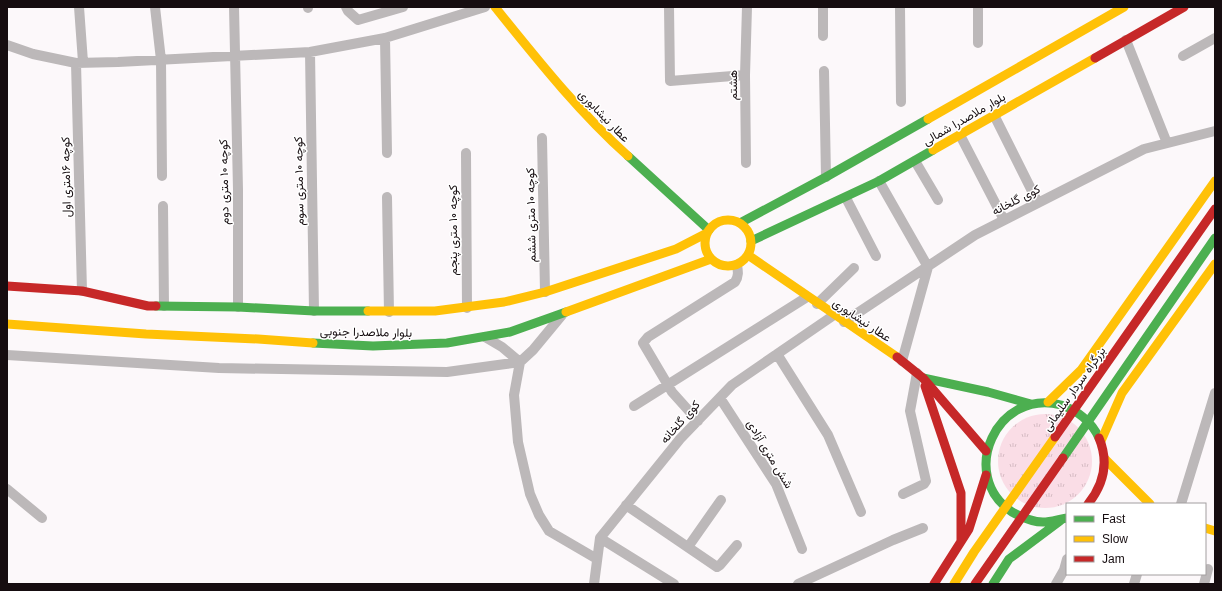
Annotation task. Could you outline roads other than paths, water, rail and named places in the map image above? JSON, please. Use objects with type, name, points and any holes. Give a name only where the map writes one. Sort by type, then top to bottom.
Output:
[{"type":"main road","name":"عطار نیشابوری","points":[[495,7],[549,74],[609,140],[708,231]]},
{"type":"main road","name":"بلوار ملاصدرا شمالی","points":[[740,223],[826,177],[1112,10],[1124,7]]},
{"type":"main road","name":"بلوار ملاصدرا شمالی","points":[[751,241],[846,198],[879,181],[1184,7]]},
{"type":"main road","points":[[1048,402],[1081,370],[1215,181]]},
{"type":"main road","name":"بزرگراه سردار سلیمانی","points":[[954,584],[974,552],[1215,209]]},
{"type":"main road","points":[[723,220],[733,220],[740,223],[748,231],[751,241],[751,247],[748,255],[737,265],[723,266],[718,264],[707,254],[705,245],[708,231],[716,223],[723,220]]},
{"type":"main road","name":"بلوار ملاصدرا جنوبی","points":[[7,286],[82,291],[148,306],[238,307],[314,311],[435,311],[504,302],[545,292],[676,249],[708,231]]},
{"type":"main road","points":[[976,584],[1215,238]]},
{"type":"main road","name":"عطار نیشابوری","points":[[748,255],[920,375],[986,451]]},
{"type":"main road","name":"بلوار ملاصدرا جنوبی","points":[[7,324],[146,334],[258,339],[300,343],[372,346],[447,343],[510,332],[711,259]]},
{"type":"main road","points":[[1101,441],[1122,393],[1215,264]]},
{"type":"main road","points":[[1081,370],[1083,379],[1094,390],[1109,396],[1122,393]]},
{"type":"main road","name":"عطار نیشابوری","points":[[920,375],[1031,404]]},
{"type":"main road","points":[[920,375],[961,494],[961,540]]},
{"type":"main road","points":[[1064,520],[1044,523],[1028,520],[1013,514],[1000,503],[991,490],[984,463],[991,434],[1002,420],[1015,410],[1031,404],[1048,402],[1065,405],[1080,414],[1093,426],[1101,441],[1105,459],[1104,475],[1091,503]]},
{"type":"main road","points":[[1105,459],[1149,503]]},
{"type":"main road","points":[[934,584],[969,529],[986,475]]},
{"type":"main road","points":[[993,584],[1009,559],[1064,520]]},
{"type":"main road","points":[[969,529],[979,528],[994,534],[1005,545],[1009,559]]},
{"type":"street","name":"کوچه ۱۶متری اول","points":[[79,7],[82,291]]},
{"type":"street","points":[[155,7],[161,60],[162,176]]},
{"type":"street","name":"کوچه ۱۰ متری دوم","points":[[234,7],[238,190],[238,307]]},
{"type":"street","points":[[346,7],[348,11],[358,20],[403,7]]},
{"type":"street","points":[[7,45],[33,54],[80,63],[310,52],[385,38],[485,7]]},
{"type":"street","points":[[668,7],[670,80],[745,75]]},
{"type":"street","name":"هشتم","points":[[746,163],[745,75],[747,7]]},
{"type":"street","points":[[823,36],[824,7]]},
{"type":"street","points":[[900,7],[901,102]]},
{"type":"street","points":[[978,7],[978,43]]},
{"type":"street","points":[[385,38],[387,153]]},
{"type":"street","points":[[1183,56],[1215,38]]},
{"type":"street","points":[[1126,40],[1167,143]]},
{"type":"street","name":"کوچه ۱۰ متری سوم","points":[[310,52],[314,311]]},
{"type":"street","points":[[824,71],[826,177]]},
{"type":"street","points":[[994,116],[1038,203]]},
{"type":"street","name":"کوی گلخانه","points":[[844,322],[975,236],[1004,220],[1144,149],[1215,131]]},
{"type":"street","points":[[960,135],[1004,220]]},
{"type":"street","name":"کوچه ۱۰ متری ششم","points":[[542,138],[545,292]]},
{"type":"street","name":"کوچه ۱۰ متری پنجم","points":[[466,153],[466,308]]},
{"type":"street","points":[[915,161],[938,200]]},
{"type":"street","points":[[879,181],[928,267],[902,361]]},
{"type":"street","points":[[387,197],[389,312]]},
{"type":"street","points":[[846,198],[876,256]]},
{"type":"street","points":[[163,206],[164,306]]},
{"type":"street","points":[[698,421],[672,392],[643,343],[648,337],[735,282],[738,278],[737,265]]},
{"type":"street","points":[[817,304],[854,268]]},
{"type":"street","points":[[634,406],[807,297]]},
{"type":"street","points":[[7,355],[219,368],[447,372],[520,362],[533,350],[564,313]]},
{"type":"street","name":"کوی گلخانه","points":[[600,538],[680,439],[732,385],[834,315]]},
{"type":"street","points":[[485,337],[502,347],[520,362]]},
{"type":"street","points":[[777,354],[828,435],[861,512]]},
{"type":"street","points":[[520,362],[514,395],[518,442],[530,494],[539,515],[550,531],[597,559]]},
{"type":"street","points":[[903,494],[924,484],[926,481],[910,411],[920,375]]},
{"type":"street","points":[[1181,503],[1215,393]]},
{"type":"street","name":"شش متری آزادی","points":[[720,398],[776,484],[802,549]]},
{"type":"street","points":[[7,488],[42,518]]},
{"type":"street","points":[[688,547],[721,500]]},
{"type":"street","points":[[626,505],[717,567],[737,545]]},
{"type":"street","points":[[798,584],[893,540],[923,528]]},
{"type":"street","points":[[594,584],[600,538],[674,584]]},
{"type":"street","points":[[1056,584],[1064,570],[1066,563]]},
{"type":"street","points":[[1204,584],[1208,569]]}]
